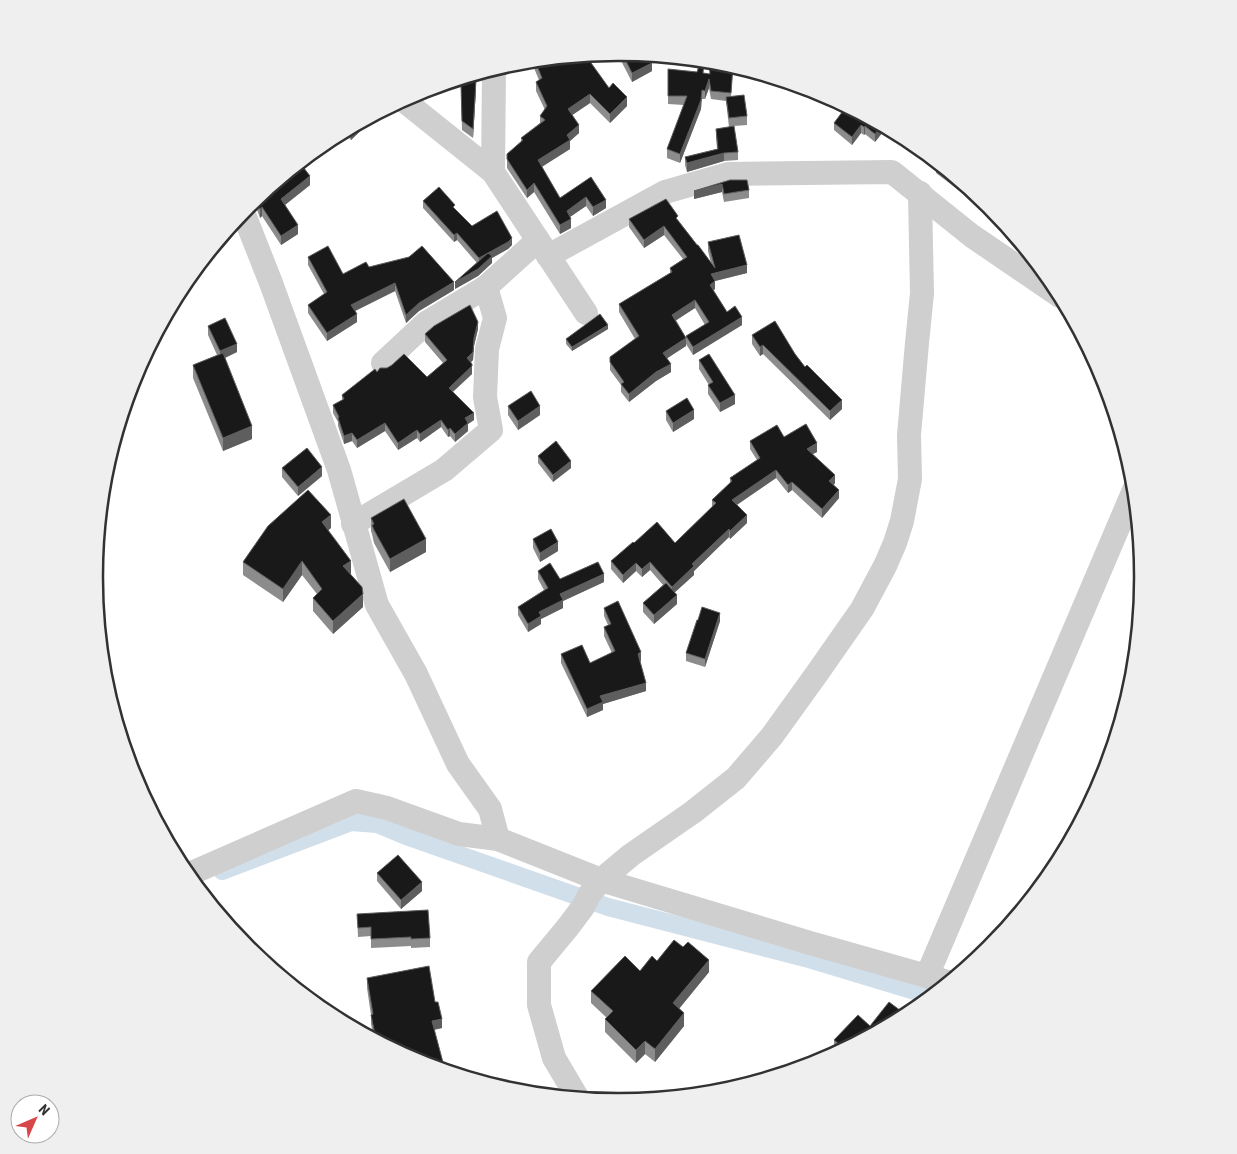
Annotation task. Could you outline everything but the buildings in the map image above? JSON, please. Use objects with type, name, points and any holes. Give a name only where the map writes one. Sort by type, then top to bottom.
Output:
[{"type":"street","points":[[493,172],[494,77]]},
{"type":"street","points":[[410,106],[493,172],[586,313]]},
{"type":"street","points":[[383,363],[426,323],[486,287],[543,248],[665,192],[728,174],[892,172],[972,236],[1043,284]]},
{"type":"street","points":[[572,1091],[554,1058],[549,1040],[540,1005],[539,962],[591,894],[631,855],[693,812],[736,778],[772,736],[862,610],[895,543],[902,521],[910,479],[909,435],[922,293],[920,193]]},
{"type":"street","points":[[246,220],[339,470],[377,604],[416,674],[458,764],[490,809],[498,839]]},
{"type":"street","points":[[353,524],[444,470],[491,430],[485,397],[488,348],[495,318],[486,287]]},
{"type":"street","points":[[195,871],[356,801],[387,808],[460,834],[498,839],[591,894],[810,943],[937,979],[1129,503]]},
{"type":"waterway","points":[[222,871],[351,822],[377,824],[608,907],[805,958],[922,993]]}]
